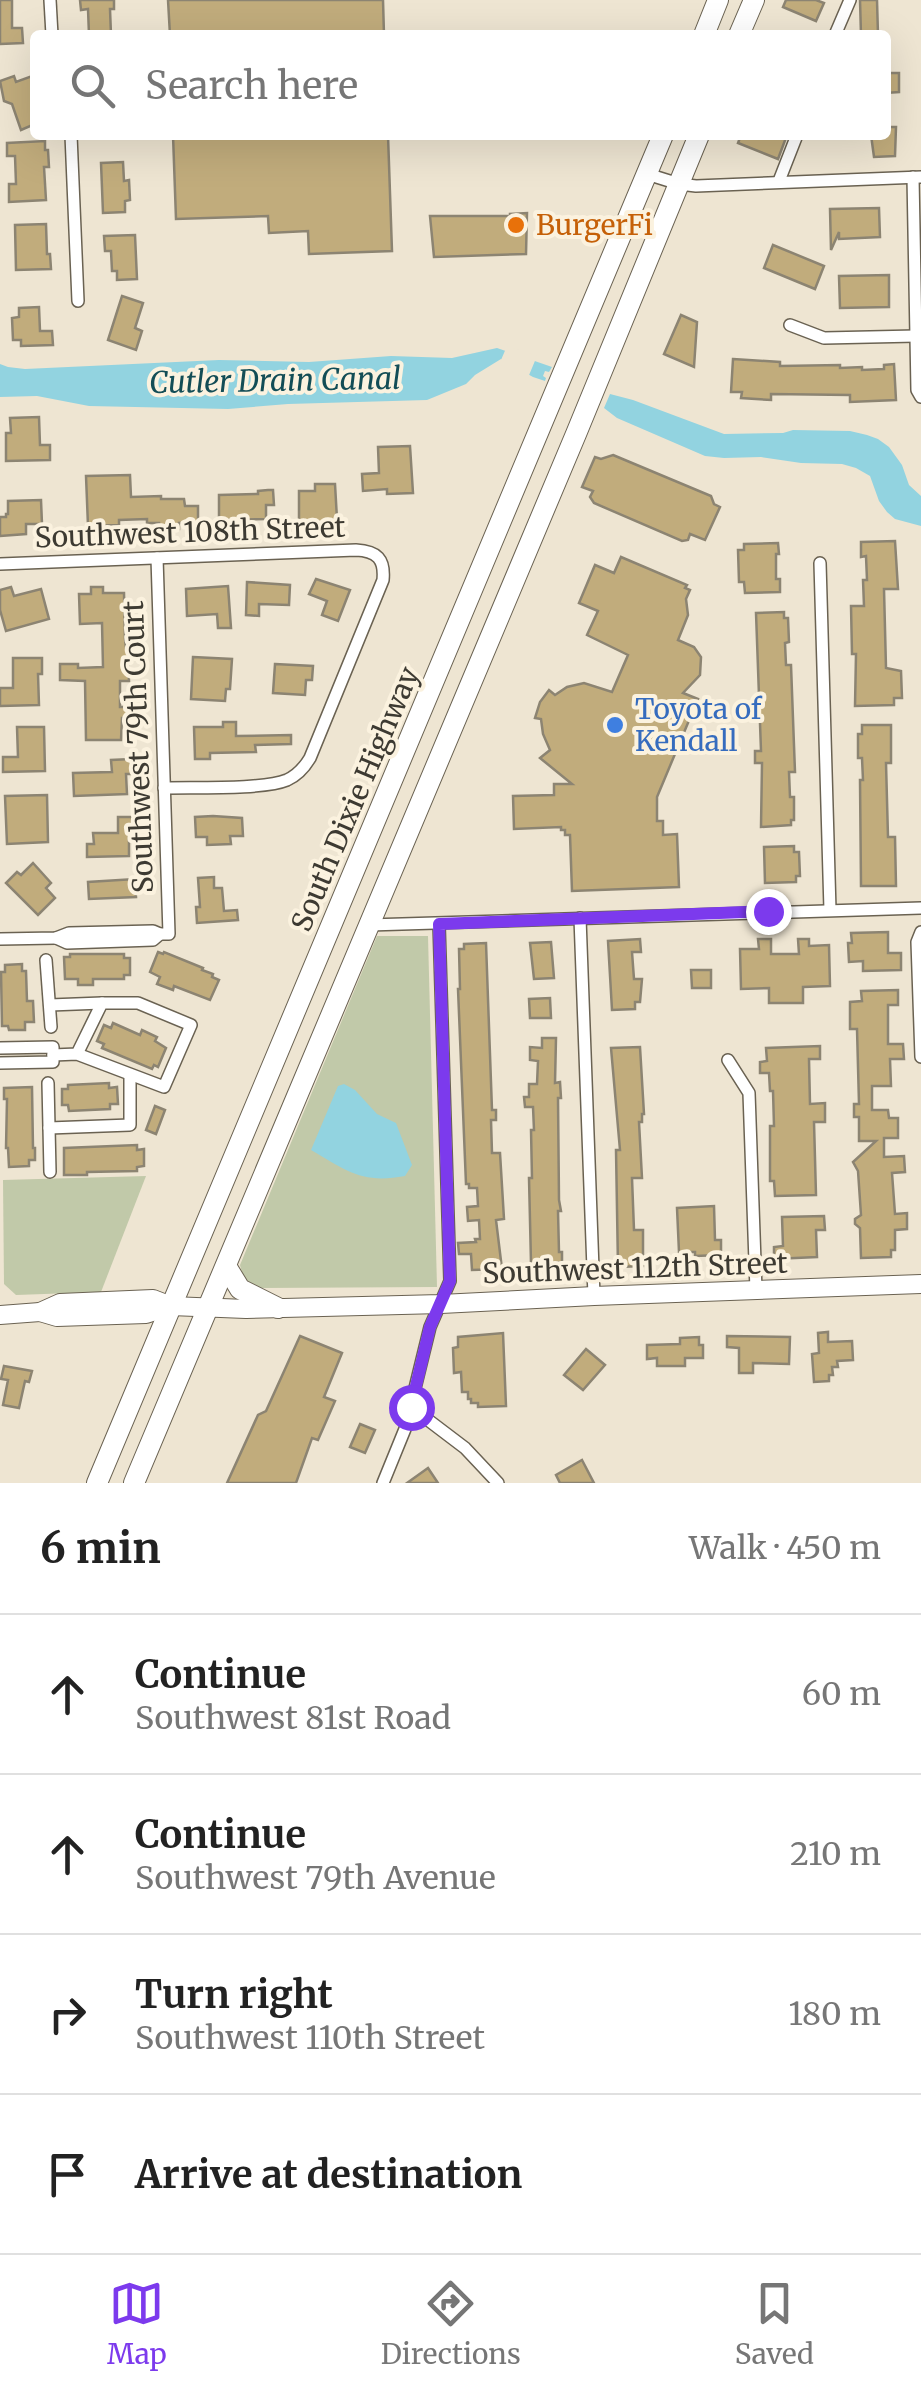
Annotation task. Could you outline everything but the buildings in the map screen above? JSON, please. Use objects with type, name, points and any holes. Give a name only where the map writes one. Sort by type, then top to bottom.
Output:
[{"type":"highway","points":[[706,30],[718,0]]},
{"type":"highway","points":[[742,30],[754,0]]},
{"type":"highway","name":"South Dixie Highway","points":[[96,1483],[661,140]]},
{"type":"highway","points":[[134,1483],[696,140]]},
{"type":"highway","points":[[332,925],[369,925]]},
{"type":"highway","points":[[226,1266],[240,1289],[278,1308]]},
{"type":"main road","name":"Southwest 112th Street","points":[[0,1315],[40,1312],[58,1317],[146,1314],[171,1306],[440,1304],[921,1284]]},
{"type":"street","points":[[50,0],[52,30]]},
{"type":"street","points":[[837,30],[850,0]]},
{"type":"street","points":[[71,140],[78,301]]},
{"type":"street","points":[[779,182],[795,140]]},
{"type":"street","points":[[647,174],[696,186],[917,177],[916,336],[921,397]]},
{"type":"street","points":[[790,325],[824,338],[916,336]]},
{"type":"street","name":"Southwest 108th Street","points":[[0,564],[356,550],[380,557],[383,580],[302,770],[292,778],[266,785],[164,788]]},
{"type":"street","name":"Southwest 79th Court","points":[[0,939],[56,938],[68,932],[153,930],[165,934],[158,558]]},
{"type":"street","points":[[820,564],[830,910]]},
{"type":"street","points":[[369,925],[921,908]]},
{"type":"street","points":[[580,918],[594,1296]]},
{"type":"street","points":[[383,1483],[411,1407],[430,1327],[450,1281],[439,924]]},
{"type":"street","points":[[921,932],[917,942],[921,1057]]},
{"type":"street","points":[[46,960],[51,1027]]},
{"type":"street","points":[[77,1054],[102,1003]]},
{"type":"street","points":[[0,1063],[77,1054],[164,1087],[191,1025],[138,1003],[50,1005]]},
{"type":"street","points":[[0,1048],[53,1055]]},
{"type":"street","points":[[728,1060],[750,1093],[756,1290]]},
{"type":"street","points":[[49,1128],[130,1125],[130,1075]]},
{"type":"street","points":[[48,1083],[50,1172]]},
{"type":"street","points":[[411,1407],[465,1448],[498,1483]]},
{"type":"green space","points":[[377,936],[428,936],[437,1287],[260,1288],[247,1280],[240,1265]]},
{"type":"green space","points":[[146,1176],[101,1292],[16,1295],[4,1284],[3,1180]]},
{"type":"water","name":"Cutler Drain Canal","points":[[497,348],[552,367],[545,371],[545,381],[501,359],[466,384],[427,400],[228,409],[89,406],[37,396],[0,397],[0,364],[25,369],[219,360],[452,358]]},
{"type":"water","points":[[610,394],[724,434],[850,431],[878,439],[889,447],[902,465],[909,485],[921,496],[921,526],[895,519],[887,512],[870,476],[856,468],[761,457],[705,456],[617,418],[604,408]]},
{"type":"water","points":[[344,1084],[377,1114],[396,1123],[412,1165],[405,1176],[366,1177],[311,1150],[338,1086]]},
{"type":"pier","points":[[507,346],[537,356],[527,380],[501,365],[498,367]]},
{"type":"place","name":"BurgerFi","points":[[516,225]]},
{"type":"place","name":"Toyota of Kendall","points":[[615,725]]},
{"type":"route","points":[[411,1407],[430,1327],[450,1281],[439,924],[768,911]]}]
